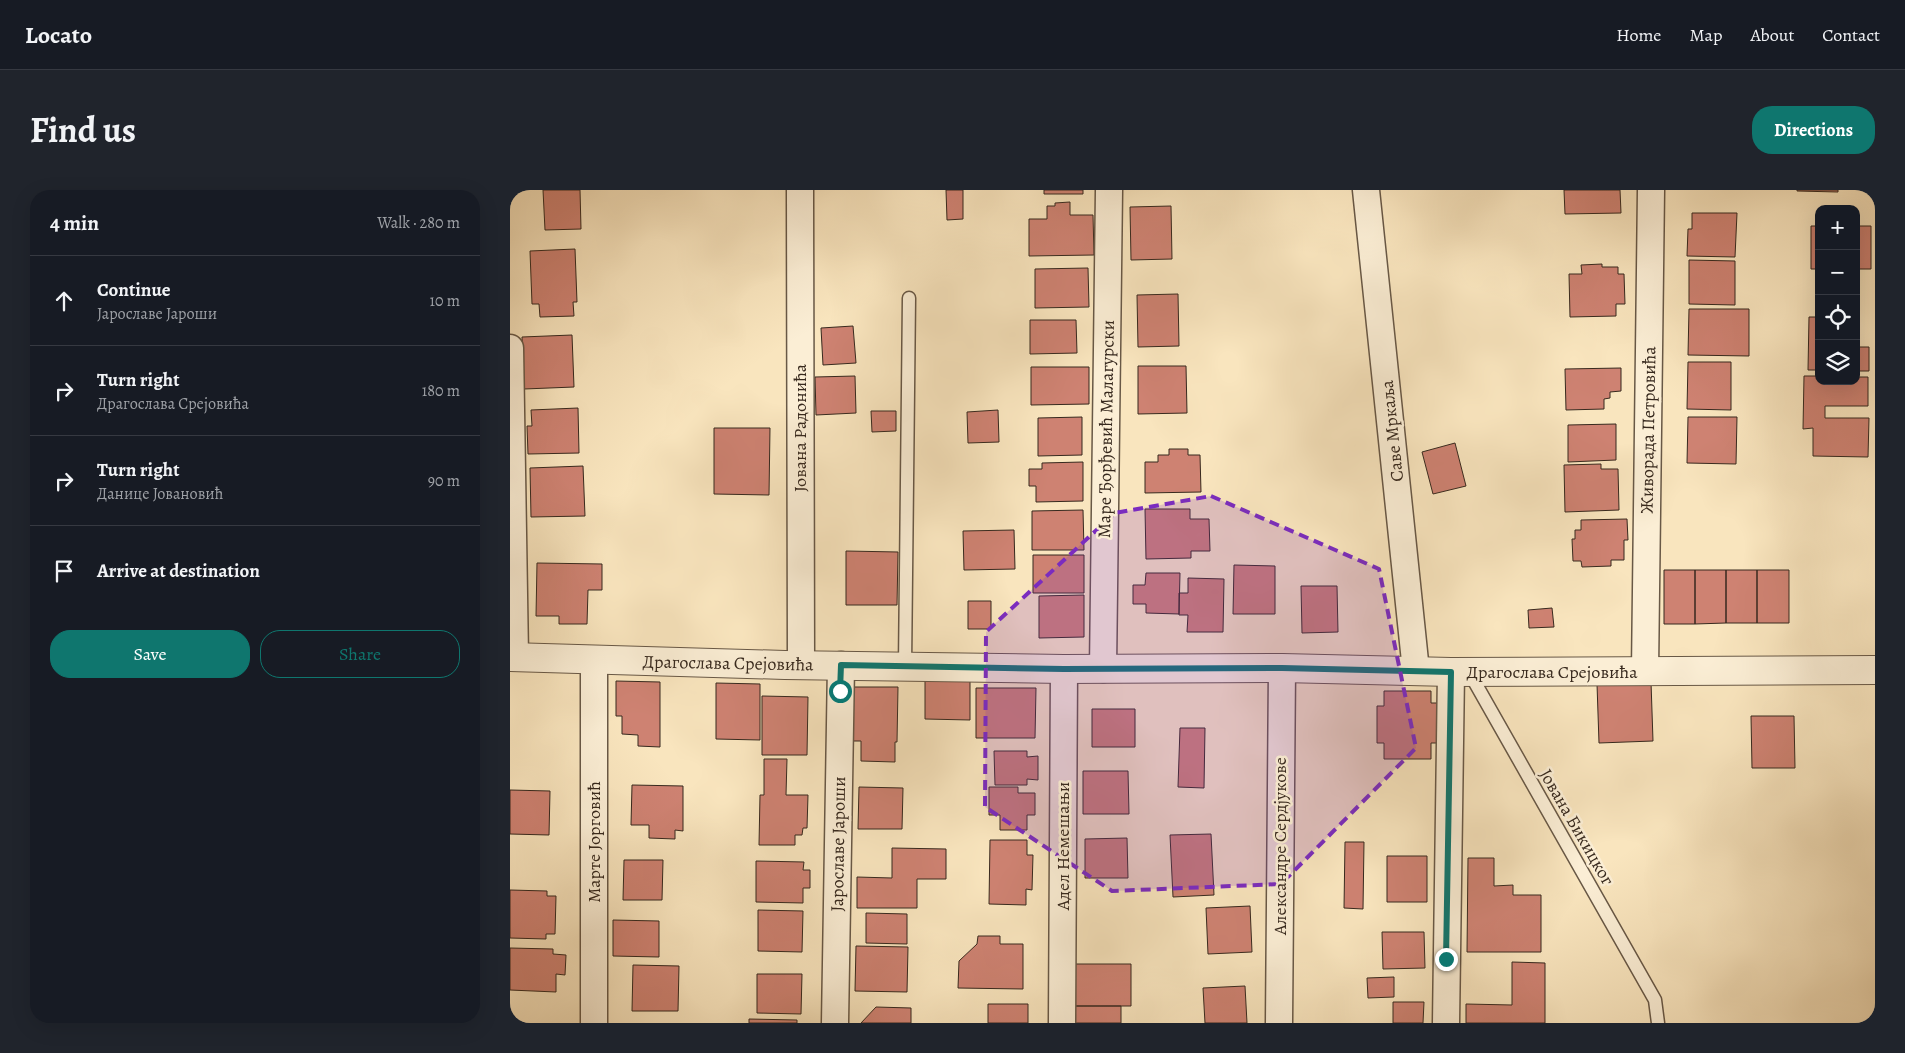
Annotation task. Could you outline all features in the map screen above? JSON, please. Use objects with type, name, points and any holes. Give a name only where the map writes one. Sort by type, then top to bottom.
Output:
[{"type":"street","name":"Јована Радонића","points":[[800,190],[801,665]]},
{"type":"street","name":"Маре Ђорђевић Малагурски","points":[[1103,669],[1109,190]]},
{"type":"street","name":"Саве Мркаља","points":[[1366,190],[1416,672]]},
{"type":"street","name":"Живорада Петровића","points":[[1645,671],[1651,190]]},
{"type":"street","points":[[510,348],[512,656]]},
{"type":"street","name":"Драгослава Срејовића","points":[[512,656],[801,665],[1064,669],[1282,668],[1416,672],[1875,670]]},
{"type":"street","name":"Марте Јорговић","points":[[594,660],[594,1023]]},
{"type":"street","name":"Јарославе Јароши","points":[[835,1023],[841,665]]},
{"type":"street","name":"Александре Сердјукове","points":[[1279,1023],[1282,668]]},
{"type":"street","name":"Адел Немешањи","points":[[1062,1023],[1064,669]]},
{"type":"street","points":[[1446,1023],[1460,672]]},
{"type":"lane","points":[[905,666],[910,298]]},
{"type":"lane","name":"Јована Бикицког","points":[[1460,672],[1655,1000],[1658,1023]]},
{"type":"highlighted area","points":[[1211,496],[1379,569],[1416,748],[1281,884],[1112,891],[985,807],[986,632],[1115,513]]},
{"type":"building","points":[[543,190],[580,190],[581,229],[545,230]]},
{"type":"building","points":[[946,190],[963,190],[963,219],[947,220]]},
{"type":"building","points":[[1044,190],[1083,190],[1083,194],[1044,194]]},
{"type":"building","points":[[1564,190],[1620,190],[1621,213],[1565,214]]},
{"type":"building","points":[[1838,190],[1838,192],[1797,191]]},
{"type":"building","points":[[1070,202],[1070,215],[1093,215],[1094,255],[1029,256],[1029,219],[1047,219],[1047,206],[1055,206],[1055,203]]},
{"type":"building","points":[[1171,206],[1172,259],[1131,260],[1130,207]]},
{"type":"building","points":[[1692,213],[1737,213],[1735,257],[1687,256],[1688,229],[1692,229]]},
{"type":"building","points":[[1811,226],[1815,226],[1815,269],[1811,269]]},
{"type":"building","points":[[1860,226],[1871,226],[1871,269],[1860,269]]},
{"type":"building","points":[[575,249],[577,302],[573,302],[574,316],[540,317],[539,304],[532,304],[530,251]]},
{"type":"building","points":[[1689,260],[1735,261],[1735,305],[1689,304]]},
{"type":"building","points":[[1602,264],[1602,267],[1618,267],[1618,274],[1624,274],[1625,304],[1616,304],[1616,316],[1570,317],[1569,274],[1582,274],[1581,265]]},
{"type":"building","points":[[1088,268],[1089,307],[1035,308],[1035,269]]},
{"type":"building","points":[[1178,294],[1179,346],[1138,347],[1137,295]]},
{"type":"building","points":[[1689,309],[1749,309],[1749,356],[1688,355]]},
{"type":"building","points":[[1809,317],[1815,317],[1815,370],[1808,370]]},
{"type":"building","points":[[1030,320],[1076,320],[1077,353],[1030,354]]},
{"type":"building","points":[[853,326],[856,363],[823,365],[821,328]]},
{"type":"building","points":[[572,335],[574,387],[524,389],[522,337]]},
{"type":"building","points":[[1860,347],[1869,347],[1869,371],[1860,371]]},
{"type":"building","points":[[1688,362],[1731,362],[1731,410],[1687,409]]},
{"type":"building","points":[[1138,366],[1186,366],[1187,413],[1138,414]]},
{"type":"building","points":[[1031,367],[1089,367],[1089,404],[1031,405]]},
{"type":"building","points":[[1621,368],[1621,391],[1610,392],[1610,398],[1604,399],[1604,409],[1566,410],[1565,369]]},
{"type":"building","points":[[855,376],[856,413],[816,415],[815,377]]},
{"type":"building","points":[[1804,376],[1815,376],[1815,385],[1860,385],[1860,377],[1868,377],[1868,406],[1825,406],[1825,418],[1869,418],[1868,457],[1813,456],[1813,428],[1803,429]]},
{"type":"building","points":[[578,408],[579,453],[528,454],[527,426],[532,426],[531,410]]},
{"type":"building","points":[[998,410],[999,442],[968,443],[967,412]]},
{"type":"building","points":[[871,411],[896,411],[896,431],[872,432]]},
{"type":"building","points":[[1082,417],[1082,455],[1038,456],[1038,418]]},
{"type":"building","points":[[1688,417],[1737,417],[1736,464],[1687,463]]},
{"type":"building","points":[[1616,424],[1616,460],[1568,462],[1568,425]]},
{"type":"building","points":[[714,428],[770,428],[769,495],[714,494]]},
{"type":"building","points":[[1455,443],[1466,486],[1433,494],[1422,452]]},
{"type":"building","points":[[1169,449],[1188,449],[1188,455],[1200,455],[1201,492],[1145,493],[1145,462],[1158,462],[1158,455],[1169,455]]},
{"type":"building","points":[[1083,462],[1083,501],[1036,502],[1036,486],[1029,486],[1029,469],[1042,469],[1042,463]]},
{"type":"building","points":[[1601,464],[1601,469],[1618,469],[1619,510],[1565,512],[1564,465]]},
{"type":"building","points":[[583,466],[585,516],[531,517],[530,468]]},
{"type":"building","points":[[1145,509],[1190,509],[1190,519],[1209,519],[1210,551],[1191,551],[1191,558],[1146,559]]},
{"type":"building","points":[[1083,510],[1084,550],[1032,550],[1032,511]]},
{"type":"building","points":[[1627,519],[1628,540],[1624,540],[1624,560],[1611,560],[1611,566],[1582,567],[1581,561],[1573,561],[1572,539],[1575,539],[1575,530],[1581,530],[1581,520]]},
{"type":"building","points":[[1014,530],[1015,569],[964,570],[963,531]]},
{"type":"building","points":[[846,551],[898,552],[897,605],[846,605]]},
{"type":"building","points":[[1033,555],[1084,555],[1084,593],[1033,593]]},
{"type":"building","points":[[537,563],[602,564],[602,590],[588,590],[587,624],[559,624],[559,616],[536,616]]},
{"type":"building","points":[[1234,565],[1275,566],[1275,614],[1233,614]]},
{"type":"building","points":[[1664,570],[1695,570],[1695,624],[1664,624]]},
{"type":"building","points":[[1695,570],[1726,570],[1726,623],[1695,624]]},
{"type":"building","points":[[1726,570],[1757,570],[1757,623],[1726,623]]},
{"type":"building","points":[[1757,570],[1789,570],[1789,623],[1757,623]]},
{"type":"building","points":[[1146,573],[1180,573],[1179,614],[1146,613],[1146,604],[1133,604],[1133,585],[1145,585]]},
{"type":"building","points":[[1188,578],[1224,579],[1223,632],[1187,632],[1188,615],[1179,615],[1179,593],[1188,593]]},
{"type":"building","points":[[1301,586],[1337,586],[1338,632],[1302,633]]},
{"type":"building","points":[[1084,595],[1084,637],[1039,638],[1039,596]]},
{"type":"building","points":[[968,601],[991,601],[991,629],[968,629]]},
{"type":"building","points":[[1552,608],[1554,627],[1529,628],[1528,610]]},
{"type":"building","points":[[925,679],[970,680],[970,720],[925,719]]},
{"type":"building","points":[[616,681],[660,682],[660,747],[638,746],[638,735],[622,734],[622,716],[616,716]]},
{"type":"building","points":[[1651,682],[1653,741],[1599,743],[1597,684]]},
{"type":"building","points":[[716,683],[760,684],[760,740],[716,739]]},
{"type":"building","points":[[853,687],[898,687],[895,762],[861,761],[861,741],[852,741]]},
{"type":"building","points":[[976,688],[1036,688],[1035,738],[976,738]]},
{"type":"building","points":[[1384,691],[1431,691],[1431,703],[1439,703],[1439,743],[1431,743],[1431,759],[1384,759],[1384,743],[1377,743],[1377,706],[1384,706]]},
{"type":"building","points":[[762,696],[808,697],[807,755],[762,755]]},
{"type":"building","points":[[1092,709],[1135,709],[1135,747],[1092,747]]},
{"type":"building","points":[[1751,716],[1794,716],[1795,768],[1752,768]]},
{"type":"building","points":[[1180,728],[1205,728],[1204,788],[1178,787]]},
{"type":"building","points":[[994,751],[1027,751],[1027,757],[1038,756],[1038,780],[1027,779],[1027,785],[995,785]]},
{"type":"building","points":[[764,759],[787,759],[786,795],[808,795],[807,828],[803,828],[802,835],[795,835],[795,845],[759,845],[760,795],[764,795]]},
{"type":"building","points":[[1083,771],[1128,771],[1129,814],[1083,814]]},
{"type":"building","points":[[632,785],[683,786],[683,831],[675,830],[675,839],[649,838],[649,825],[631,825]]},
{"type":"building","points":[[859,787],[903,788],[902,829],[858,829]]},
{"type":"building","points":[[989,787],[1018,787],[1018,793],[1035,793],[1035,815],[1027,815],[1027,830],[1000,830],[1000,815],[989,815]]},
{"type":"building","points":[[510,790],[550,791],[549,835],[510,834]]},
{"type":"building","points":[[1211,834],[1214,895],[1173,897],[1170,835]]},
{"type":"building","points":[[1127,838],[1128,878],[1085,878],[1085,839]]},
{"type":"building","points":[[990,840],[1027,840],[1027,855],[1033,855],[1032,890],[1026,889],[1026,905],[989,904]]},
{"type":"building","points":[[1345,842],[1364,842],[1363,909],[1344,908]]},
{"type":"building","points":[[892,848],[946,849],[946,879],[917,879],[917,908],[857,908],[857,877],[892,878]]},
{"type":"building","points":[[1387,856],[1427,856],[1427,902],[1387,902]]},
{"type":"building","points":[[1468,858],[1494,858],[1494,886],[1513,885],[1513,895],[1541,895],[1541,952],[1467,952]]},
{"type":"building","points":[[624,860],[663,860],[662,900],[623,900]]},
{"type":"building","points":[[756,861],[804,862],[803,870],[810,870],[810,888],[803,888],[803,903],[756,902]]},
{"type":"building","points":[[510,890],[547,891],[547,896],[556,896],[555,934],[546,934],[546,939],[510,938]]},
{"type":"building","points":[[1250,906],[1252,952],[1208,954],[1206,908]]},
{"type":"building","points":[[758,910],[803,911],[802,952],[758,951]]},
{"type":"building","points":[[866,913],[907,914],[907,944],[866,943]]},
{"type":"building","points":[[613,920],[659,921],[659,957],[613,956]]},
{"type":"building","points":[[1382,932],[1424,932],[1425,968],[1383,969]]},
{"type":"building","points":[[978,936],[1000,936],[1000,944],[1023,944],[1023,989],[958,988],[959,961],[977,944]]},
{"type":"building","points":[[856,946],[908,947],[907,992],[855,991]]},
{"type":"building","points":[[510,948],[553,949],[553,954],[566,955],[565,975],[556,974],[556,992],[510,990]]},
{"type":"building","points":[[1512,962],[1545,963],[1545,1023],[1466,1023],[1466,1004],[1512,1005]]},
{"type":"building","points":[[1070,964],[1131,964],[1131,1006],[1070,1006]]},
{"type":"building","points":[[633,965],[679,966],[678,1011],[632,1011]]},
{"type":"building","points":[[757,974],[802,974],[801,1014],[757,1013]]},
{"type":"building","points":[[1394,977],[1394,997],[1368,998],[1367,978]]},
{"type":"building","points":[[1245,986],[1247,1023],[1205,1023],[1203,988]]},
{"type":"building","points":[[1393,1002],[1424,1002],[1423,1023],[1393,1023]]},
{"type":"building","points":[[988,1004],[1028,1004],[1028,1023],[988,1023]]},
{"type":"building","points":[[1070,1006],[1121,1006],[1121,1023],[1070,1023]]},
{"type":"building","points":[[876,1007],[911,1008],[911,1023],[861,1023]]},
{"type":"building","points":[[749,1019],[797,1020],[797,1023],[749,1023]]},
{"type":"route","points":[[840,691],[841,665],[1064,669],[1282,668],[1451,672],[1446,959]]}]
